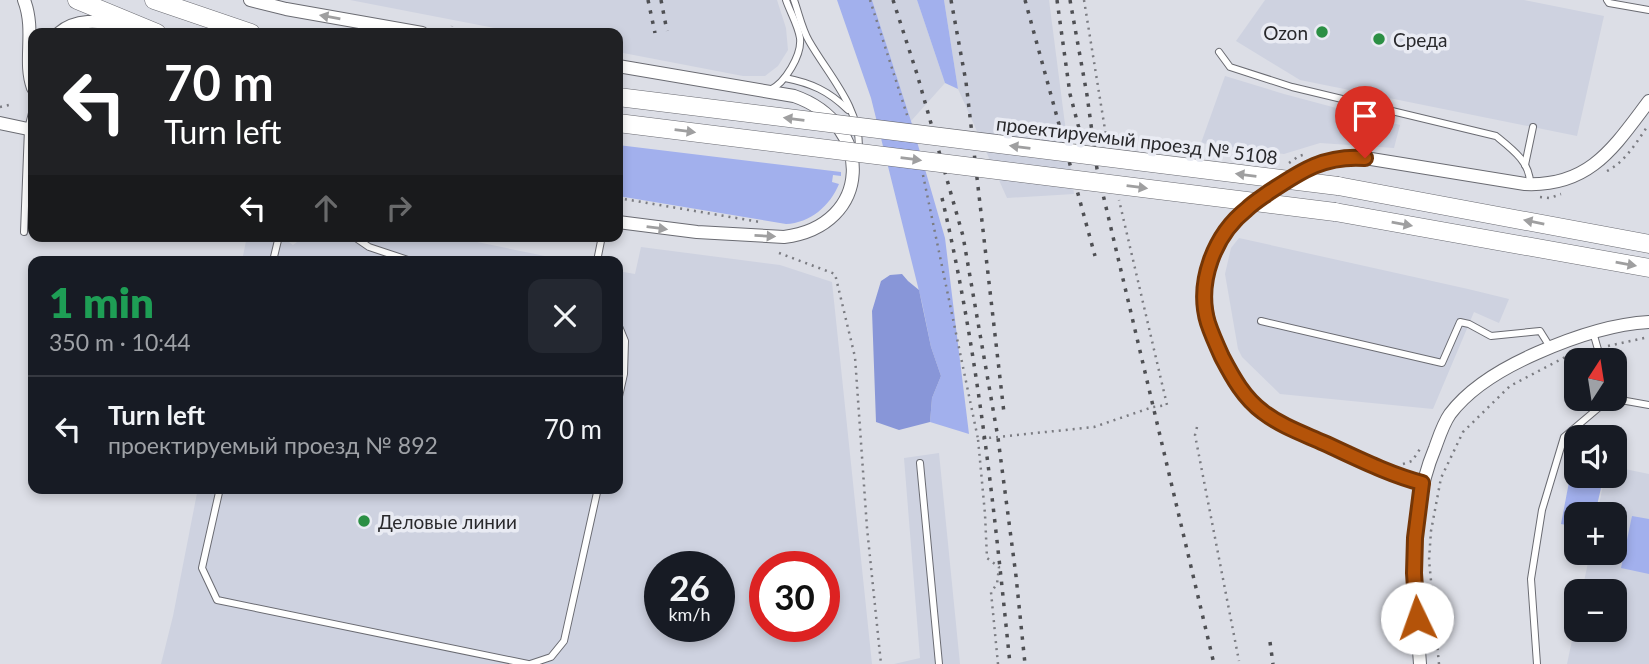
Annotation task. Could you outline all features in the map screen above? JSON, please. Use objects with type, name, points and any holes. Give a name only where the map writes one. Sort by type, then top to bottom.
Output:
[{"type":"main road","points":[[78,0],[143,28]]},
{"type":"main road","points":[[154,0],[236,28]]},
{"type":"main road","name":"проектируемый проезд № 5108","points":[[623,98],[1338,186],[1649,244]]},
{"type":"main road","points":[[623,124],[1335,212],[1649,268]]},
{"type":"street","points":[[24,0],[30,28]]},
{"type":"street","points":[[250,0],[394,28]]},
{"type":"street","points":[[66,28],[81,22],[98,21],[138,26]]},
{"type":"street","points":[[623,67],[807,100],[835,120],[851,153],[853,175],[845,200],[829,221],[818,228],[796,235],[784,237],[697,232],[623,223]]},
{"type":"street","points":[[1422,483],[1400,477],[1292,428],[1253,404],[1227,366],[1207,321],[1206,278],[1222,237],[1245,209],[1298,173],[1315,164],[1350,157],[1514,183],[1533,191],[1594,166],[1618,143],[1649,101]]},
{"type":"street","points":[[0,123],[28,129]]},
{"type":"street","points":[[1420,664],[1414,573],[1415,538],[1422,483],[1449,416],[1481,384],[1518,362],[1593,332],[1649,322]]},
{"type":"lane","points":[[768,91],[777,87],[785,78],[797,55],[800,39],[786,0]]},
{"type":"lane","points":[[794,0],[807,38],[854,116],[859,147],[853,175]]},
{"type":"lane","points":[[1607,0],[1609,3],[1649,10]]},
{"type":"lane","points":[[1219,52],[1230,67],[1292,87],[1496,136],[1515,151],[1525,165],[1530,173],[1533,191]]},
{"type":"lane","points":[[785,78],[804,82],[833,96],[854,116]]},
{"type":"lane","points":[[1525,165],[1533,128]]},
{"type":"lane","points":[[24,232],[28,129]]},
{"type":"lane","points":[[362,242],[396,256]]},
{"type":"lane","points":[[1261,321],[1443,363],[1460,322],[1491,336],[1540,331],[1550,347]]},
{"type":"lane","points":[[1593,332],[1598,348]]},
{"type":"lane","points":[[623,336],[623,378]]},
{"type":"lane","points":[[1628,401],[1649,405]]},
{"type":"lane","points":[[1537,664],[1531,579],[1542,510],[1564,437],[1595,411]]},
{"type":"lane","points":[[920,463],[939,664]]},
{"type":"lane","points":[[219,494],[202,568],[216,600],[529,664],[551,657],[564,641],[597,494]]},
{"type":"path","points":[[870,0],[910,125]]},
{"type":"path","points":[[1084,0],[1108,148]]},
{"type":"path","points":[[0,107],[13,104]]},
{"type":"path","points":[[1602,174],[1623,158],[1649,124]]},
{"type":"path","points":[[1288,164],[1308,153]]},
{"type":"path","points":[[924,176],[978,439],[987,558],[999,567],[997,584],[991,592],[998,664]]},
{"type":"path","points":[[978,439],[1094,428],[1153,407],[1167,405],[1116,190]]},
{"type":"path","points":[[1533,191],[1550,198],[1567,192]]},
{"type":"path","points":[[779,253],[835,275],[856,357],[867,528],[881,664]]},
{"type":"path","points":[[1598,348],[1649,337]]},
{"type":"path","points":[[1439,664],[1429,559],[1431,531],[1441,478],[1463,432],[1510,386],[1564,357]]},
{"type":"path","points":[[1197,427],[1195,435],[1240,661]]},
{"type":"path","points":[[1398,464],[1412,461],[1424,443]]},
{"type":"shaded area","points":[[350,0],[777,0],[786,28],[788,50],[778,66],[765,76],[743,76],[623,53],[623,28],[494,28]]},
{"type":"shaded area","points":[[837,0],[872,0],[911,121],[945,238],[969,434],[930,422],[932,398],[941,376],[931,347],[871,98]]},
{"type":"shaded area","points":[[872,0],[917,0],[945,83],[911,121]]},
{"type":"shaded area","points":[[917,0],[944,0],[958,89],[945,83]]},
{"type":"shaded area","points":[[944,0],[1049,0],[1074,194],[1007,198],[958,89]]},
{"type":"shaded area","points":[[1265,0],[1524,0],[1604,16],[1577,136],[1300,80],[1236,41]]},
{"type":"shaded area","points":[[1225,76],[1400,125],[1394,148],[1320,143],[1284,154],[1201,143]]},
{"type":"shaded area","points":[[623,146],[841,172],[841,176],[833,175],[832,182],[839,184],[825,206],[811,217],[786,224],[623,197]]},
{"type":"shaded area","points":[[1239,238],[1509,299],[1499,323],[1474,312],[1433,409],[1280,394],[1242,357],[1238,349],[1225,274],[1231,248]]},
{"type":"shaded area","points":[[246,242],[289,242],[293,245],[297,242],[477,242],[545,256],[243,256]]},
{"type":"shaded area","points":[[641,247],[780,265],[832,282],[872,664],[161,664],[197,494],[623,494],[623,272],[635,274]]},
{"type":"shaded area","points":[[902,274],[919,290],[931,347],[941,376],[932,398],[930,422],[899,430],[876,422],[872,311],[881,281],[890,275]]},
{"type":"shaded area","points":[[939,453],[960,664],[894,664],[920,658],[904,458]]},
{"type":"shaded area","points":[[1627,469],[1649,474],[1649,664],[1567,664],[1572,642],[1627,642],[1627,579],[1585,579],[1587,565],[1627,565],[1627,502],[1600,502],[1602,488],[1627,488]]},
{"type":"shaded area","points":[[1568,488],[1601,488],[1598,502],[1565,502]]},
{"type":"shaded area","points":[[1632,516],[1649,519],[1649,574],[1621,568],[1622,565],[1627,565],[1627,540]]},
{"type":"railway","points":[[648,0],[655,33]]},
{"type":"railway","points":[[661,0],[667,31]]},
{"type":"railway","points":[[893,0],[963,236],[998,438],[1025,664]]},
{"type":"railway","points":[[951,0],[966,82],[1004,413]]},
{"type":"railway","points":[[1025,0],[1095,256]]},
{"type":"railway","points":[[1057,0],[1070,94],[1087,159]]},
{"type":"railway","points":[[1070,0],[1097,169],[1214,664]]},
{"type":"railway","points":[[942,198],[966,313],[975,372],[1010,664]]},
{"type":"railway","points":[[1270,642],[1273,664]]},
{"type":"place","name":"Ozon","points":[[1322,32]]},
{"type":"place","name":"Среда","points":[[1379,39]]},
{"type":"place","name":"Деловые линии","points":[[364,521]]},
{"type":"route","points":[[1365,158],[1350,157],[1315,164],[1245,209],[1222,237],[1209,265],[1205,297],[1207,321],[1215,343],[1237,384],[1264,413],[1400,477],[1422,483],[1415,538],[1417,618]]}]
